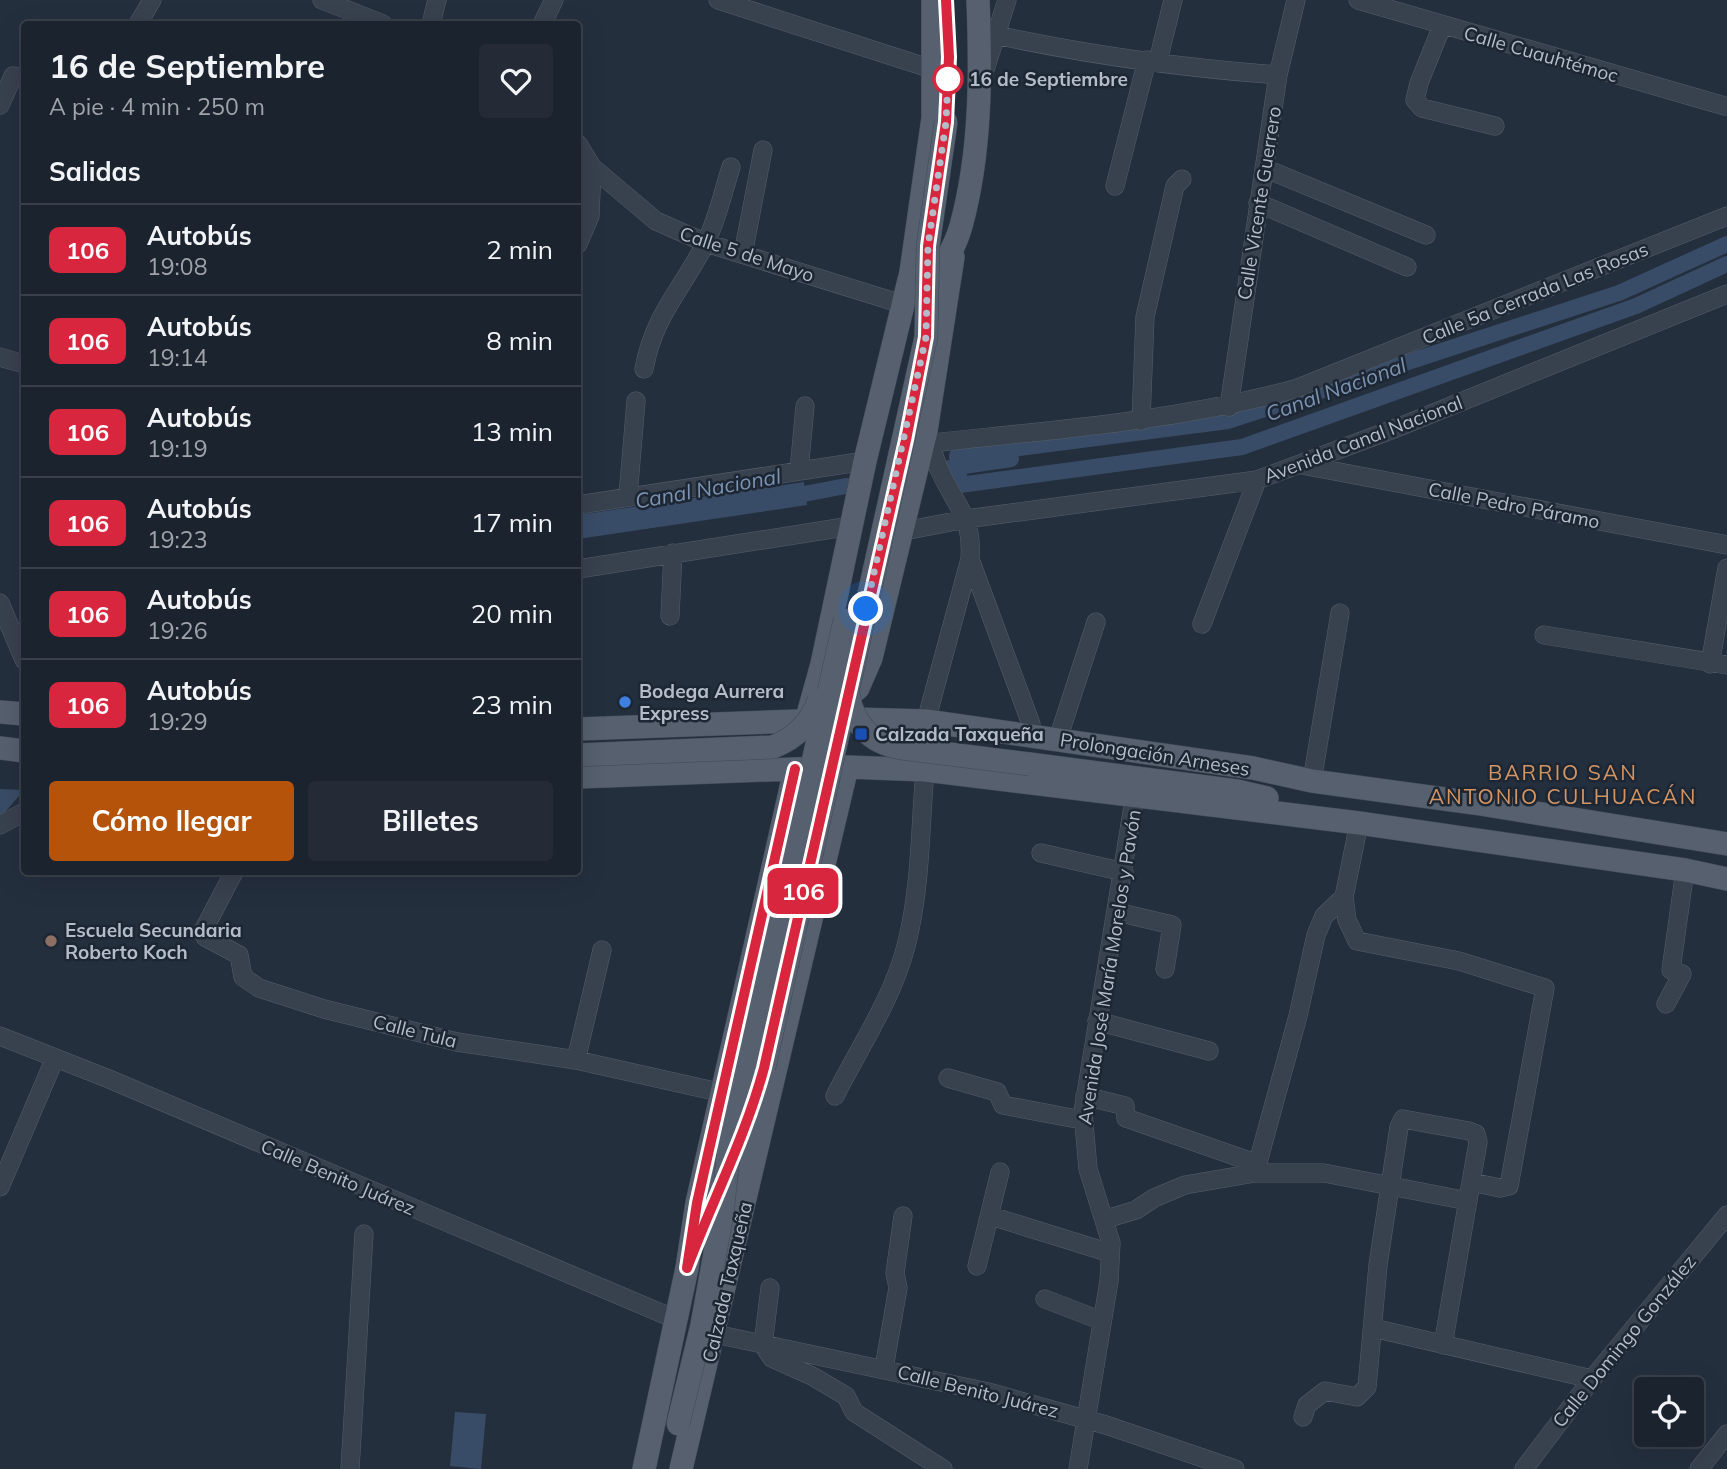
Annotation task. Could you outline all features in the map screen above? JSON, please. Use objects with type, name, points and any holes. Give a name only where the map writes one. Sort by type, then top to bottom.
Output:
[{"type":"main road","points":[[806,721],[864,461],[905,304],[933,118],[933,0]]},
{"type":"main road","name":"Calzada Taxqueña","points":[[687,1268],[709,1209],[748,1124],[764,1068],[849,682],[906,440],[926,337],[928,246],[946,122],[949,57],[946,0]]},
{"type":"main road","name":"Calzada Taxqueña","points":[[854,719],[841,712],[841,702],[858,688],[871,658],[900,532],[929,437],[955,245],[969,186],[980,87],[978,0]]},
{"type":"main road","name":"Calzada Taxqueña","points":[[667,1469],[705,1313],[722,1214],[732,1121],[912,330],[936,275],[955,245]]},
{"type":"main road","points":[[581,755],[763,750],[782,744],[799,732],[814,713],[845,620]]},
{"type":"main road","points":[[825,645],[830,656],[843,666],[854,666],[871,658]]},
{"type":"main road","points":[[849,682],[849,702],[857,722],[881,742],[901,748],[1237,791],[1330,819]]},
{"type":"main road","points":[[0,712],[21,714]]},
{"type":"main road","name":"Prolongación Arneses","points":[[581,729],[854,719],[926,721],[1253,768],[1312,781],[1474,803],[1727,844]]},
{"type":"main road","points":[[0,748],[21,751]]},
{"type":"main road","name":"Calzada Taxqueña","points":[[681,1469],[847,767]]},
{"type":"main road","name":"Prolongación Arneses","points":[[581,777],[847,767],[925,769],[1330,819],[1685,870],[1727,879]]},
{"type":"main road","name":"Calzada Taxqueña","points":[[644,1469],[687,1268],[697,1203],[795,769]]},
{"type":"main road","points":[[782,830],[793,814],[805,810],[824,816],[832,835]]},
{"type":"street","points":[[140,21],[152,0]]},
{"type":"street","points":[[322,0],[345,18],[364,21]]},
{"type":"street","points":[[432,21],[437,0]]},
{"type":"street","points":[[544,21],[555,0]]},
{"type":"street","points":[[718,0],[935,70]]},
{"type":"street","points":[[980,87],[1007,0]]},
{"type":"street","points":[[1115,186],[1173,0]]},
{"type":"street","name":"Calle Vicente Guerrero","points":[[1228,407],[1278,75],[1296,0]]},
{"type":"street","name":"Calle Cuauhtémoc","points":[[1369,2],[1442,26],[1726,106]]},
{"type":"street","points":[[1442,26],[1415,100],[1422,108],[1494,126]]},
{"type":"street","points":[[996,35],[1057,48],[1153,60],[1206,70],[1278,75]]},
{"type":"street","points":[[0,105],[13,76],[21,77]]},
{"type":"street","name":"Calle 5 de Mayo","points":[[581,149],[592,167],[656,221],[706,243],[905,304]]},
{"type":"street","points":[[743,254],[763,150]]},
{"type":"street","points":[[581,237],[590,216],[592,167]]},
{"type":"street","points":[[644,369],[649,342],[659,318],[706,243],[731,167]]},
{"type":"street","points":[[1264,167],[1426,235]]},
{"type":"street","points":[[1141,421],[1145,317],[1175,186],[1182,179]]},
{"type":"street","points":[[1258,203],[1408,267]]},
{"type":"street","name":"Calle 5a Cerrada Las Rosas","points":[[929,437],[1141,421],[1228,407],[1330,376],[1727,216]]},
{"type":"street","name":"Avenida Canal Nacional","points":[[900,532],[966,519],[1257,480],[1302,465],[1727,294]]},
{"type":"street","points":[[0,357],[21,363]]},
{"type":"street","points":[[628,496],[636,401]]},
{"type":"street","points":[[799,471],[805,406]]},
{"type":"street","points":[[926,721],[970,559],[971,536],[966,519],[939,470],[929,437]]},
{"type":"street","points":[[581,504],[864,461]]},
{"type":"street","name":"Calle Pedro Páramo","points":[[1302,465],[1727,545]]},
{"type":"street","points":[[1202,624],[1257,480]]},
{"type":"street","points":[[581,568],[851,526]]},
{"type":"street","points":[[670,616],[673,553]]},
{"type":"street","points":[[970,559],[1031,724]]},
{"type":"street","points":[[1544,635],[1719,665],[1727,568]]},
{"type":"street","points":[[0,603],[18,629]]},
{"type":"street","points":[[1312,781],[1340,613]]},
{"type":"street","points":[[1058,739],[1096,622]]},
{"type":"street","points":[[835,1096],[890,988],[906,948],[914,906],[925,769]]},
{"type":"street","name":"Avenida José María Morelos y Pavón","points":[[1077,1469],[1088,1420],[1111,1235],[1095,1199],[1082,1120],[1135,794]]},
{"type":"street","points":[[0,825],[21,814]]},
{"type":"street","points":[[1359,823],[1344,897],[1347,920],[1356,941],[1459,961],[1545,988],[1509,1186],[1500,1188],[1471,1182]]},
{"type":"street","points":[[1041,853],[1124,872]]},
{"type":"street","points":[[1666,1004],[1682,974],[1671,971],[1685,870]]},
{"type":"street","name":"Calle Tula","points":[[232,875],[203,931],[205,937],[239,955],[243,977],[259,988],[324,1009],[457,1042],[576,1060],[723,1093]]},
{"type":"street","points":[[1256,1168],[1298,1016],[1317,935],[1324,916],[1344,897]]},
{"type":"street","points":[[1117,912],[1172,925],[1165,969]]},
{"type":"street","points":[[576,1060],[602,950]]},
{"type":"street","points":[[1097,1021],[1209,1051]]},
{"type":"street","name":"Calle Benito Juárez","points":[[0,1036],[675,1319]]},
{"type":"street","points":[[0,1187],[7,1154],[55,1058]]},
{"type":"street","points":[[948,1078],[997,1092],[1003,1105],[1082,1120]]},
{"type":"street","points":[[1086,1096],[1125,1107],[1126,1118],[1256,1168],[1324,1173],[1468,1201]]},
{"type":"street","points":[[1303,1417],[1307,1405],[1325,1391],[1357,1397],[1367,1387],[1378,1265],[1399,1126],[1403,1119],[1476,1134],[1478,1142],[1443,1345]]},
{"type":"street","points":[[1106,1219],[1136,1210],[1154,1198],[1185,1185],[1256,1168]]},
{"type":"street","points":[[977,1266],[1000,1172]]},
{"type":"street","name":"Calle Domingo González","points":[[1524,1469],[1592,1378],[1727,1215]]},
{"type":"street","points":[[884,1368],[898,1288],[895,1273],[903,1216]]},
{"type":"street","points":[[991,1216],[1110,1253]]},
{"type":"street","points":[[350,1469],[364,1234]]},
{"type":"street","points":[[770,1288],[763,1345],[772,1358],[812,1376],[846,1396],[854,1412],[943,1469]]},
{"type":"street","points":[[1045,1300],[1102,1321]]},
{"type":"street","points":[[1373,1328],[1592,1378]]},
{"type":"street","name":"Calle Benito Juárez","points":[[715,1334],[988,1392],[1088,1420],[1235,1469]]},
{"type":"street","points":[[1699,1469],[1727,1434]]},
{"type":"water","name":"Canal Nacional","points":[[804,482],[807,505],[581,539],[581,515]]},
{"type":"water","points":[[0,789],[21,790],[21,794],[0,818]]},
{"type":"water","points":[[455,1412],[486,1414],[481,1469],[450,1466]]},
{"type":"waterway","name":"Canal Nacional","points":[[1727,244],[1619,293],[1228,421],[957,456],[960,485],[1242,447],[1636,306],[1727,264]]},
{"type":"waterway","name":"Canal Nacional","points":[[950,468],[1011,459]]},
{"type":"waterway","name":"Canal Nacional","points":[[783,498],[846,486]]},
{"type":"bus line","name":"106","points":[[795,769],[697,1203],[687,1268],[709,1209],[748,1124],[764,1068],[849,682],[906,440],[926,337],[928,246],[946,122],[949,57],[946,0]]},
{"type":"place","name":"16 de Septiembre","points":[[948,79]]},
{"type":"place","name":"Bodega Aurrera Express","points":[[625,702]]},
{"type":"place","name":"Calzada Taxqueña","points":[[861,734]]},
{"type":"place","name":"Escuela Secundaria Roberto Koch","points":[[51,941]]},
{"type":"district","name":"BARRIO SAN ANTONIO CULHUACÁN","points":[[1563,785]]},
{"type":"route","points":[[866,609],[906,440],[926,337],[928,246],[946,122],[948,79]]}]
